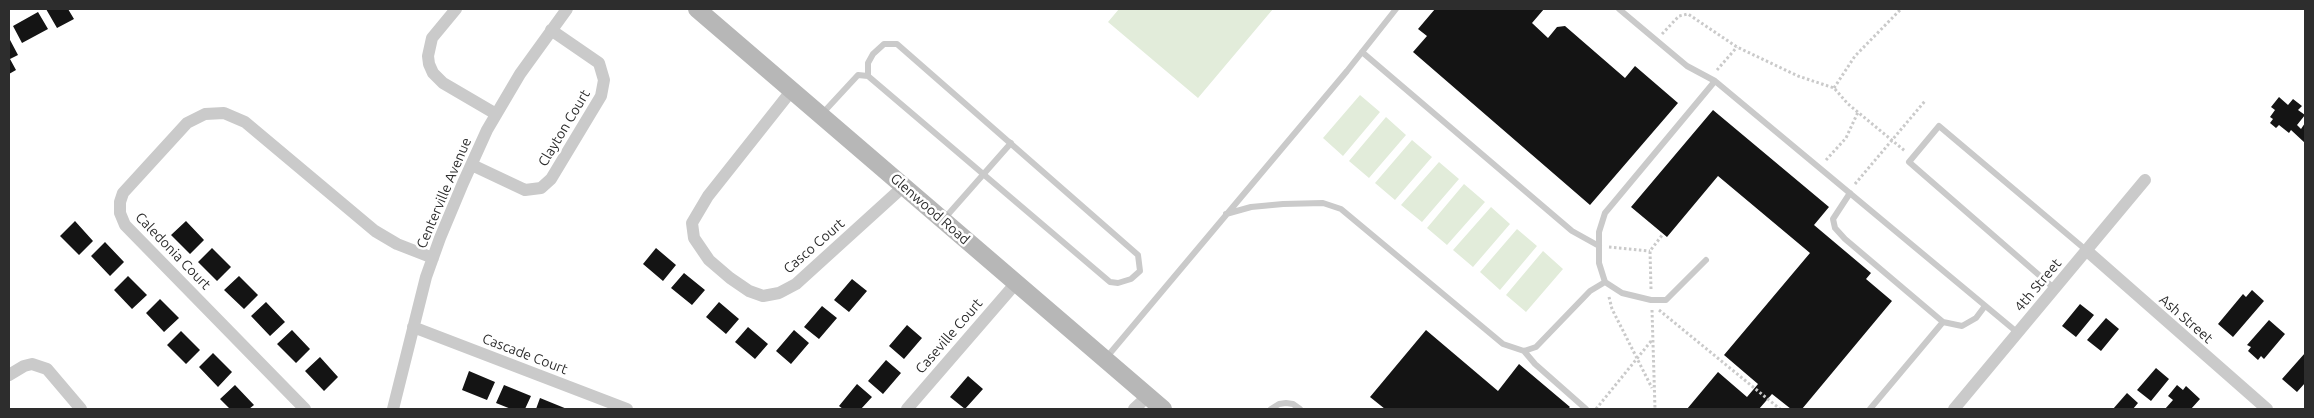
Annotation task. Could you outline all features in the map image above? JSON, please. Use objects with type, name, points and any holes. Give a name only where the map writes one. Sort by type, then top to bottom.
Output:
[{"type":"street","points":[[456,9],[432,38],[428,56],[433,73],[443,83],[496,114]]},
{"type":"street","name":"Centerville Avenue","points":[[393,409],[432,258],[472,165],[496,114],[520,74],[567,9]]},
{"type":"street","name":"Glenwood Road","points":[[697,9],[1163,409]]},
{"type":"street","name":"Clayton Court","points":[[472,165],[526,190],[541,188],[551,179],[601,96],[604,80],[599,63],[551,30]]},
{"type":"street","name":"Casco Court","points":[[792,90],[708,196],[692,223],[694,238],[709,260],[749,291],[763,296],[778,293],[796,284],[904,186]]},
{"type":"street","name":"Caledonia Court","points":[[305,409],[125,225],[120,213],[120,202],[123,193],[187,123],[204,114],[224,113],[245,122],[375,231],[397,244],[432,258]]},
{"type":"street","name":"4th Street","points":[[1954,409],[2145,180]]},
{"type":"street","name":"Ash Street","points":[[2086,250],[2267,409]]},
{"type":"street","name":"Caseville Court","points":[[906,409],[1016,283]]},
{"type":"street","name":"Cascade Court","points":[[413,327],[627,409]]},
{"type":"street","points":[[9,375],[24,366],[32,364],[47,369],[81,409]]},
{"type":"street","points":[[1134,409],[1148,396]]},
{"type":"lane","points":[[1105,359],[1396,9]]},
{"type":"lane","points":[[1619,9],[1687,66],[1713,80],[2018,333]]},
{"type":"lane","points":[[821,115],[858,75],[868,76],[1110,282],[1118,283],[1132,279],[1140,271],[1138,255],[897,44],[884,44],[873,54],[868,63],[868,76]]},
{"type":"lane","points":[[1362,52],[1572,231],[1599,246]]},
{"type":"lane","points":[[1706,260],[1666,300],[1651,300],[1622,293],[1605,282],[1599,264],[1599,232],[1605,213],[1713,80]]},
{"type":"lane","points":[[2055,289],[1910,162],[1913,157],[1939,126],[2086,250]]},
{"type":"lane","points":[[943,220],[1011,143]]},
{"type":"lane","points":[[1849,193],[1833,219],[1835,228],[1845,239],[1943,322],[1962,326],[1976,318],[1985,306]]},
{"type":"lane","points":[[1226,214],[1252,207],[1283,204],[1323,203],[1341,209],[1503,344],[1524,351],[1535,364],[1586,409]]},
{"type":"lane","points":[[1524,351],[1536,347],[1590,292],[1605,282]]},
{"type":"lane","points":[[1870,409],[1943,322]]},
{"type":"lane","points":[[1271,409],[1279,404],[1286,403],[1293,404],[1300,409]]},
{"type":"path","points":[[1834,88],[1856,56],[1901,9]]},
{"type":"path","points":[[1656,40],[1679,16],[1688,14],[1737,47],[1766,62],[1834,88],[1858,112],[1913,157]]},
{"type":"path","points":[[1713,80],[1737,47]]},
{"type":"path","points":[[1849,193],[1925,101]]},
{"type":"path","points":[[1818,167],[1832,155],[1846,138],[1858,112]]},
{"type":"path","points":[[1656,409],[1650,251],[1663,234]]},
{"type":"path","points":[[1599,246],[1650,251]]},
{"type":"path","points":[[1605,282],[1612,309],[1654,391]]},
{"type":"path","points":[[1651,300],[1659,310],[1780,409]]},
{"type":"path","points":[[1596,409],[1652,340]]},
{"type":"green space","points":[[1119,9],[1273,9],[1198,98],[1108,22]]},
{"type":"green space","points":[[1360,95],[1380,112],[1343,156],[1323,138]]},
{"type":"green space","points":[[1386,117],[1406,135],[1369,178],[1349,161]]},
{"type":"green space","points":[[1412,140],[1432,157],[1395,200],[1375,183]]},
{"type":"green space","points":[[1439,162],[1459,179],[1422,222],[1401,205]]},
{"type":"green space","points":[[1464,184],[1485,202],[1447,245],[1427,228]]},
{"type":"green space","points":[[1491,207],[1510,224],[1473,267],[1453,250]]},
{"type":"green space","points":[[1517,229],[1537,246],[1500,290],[1480,272]]},
{"type":"green space","points":[[1543,251],[1563,269],[1526,312],[1506,295]]},
{"type":"building","points":[[46,9],[68,9],[74,19],[57,28]]},
{"type":"building","points":[[1435,9],[1544,9],[1532,23],[1548,38],[1557,27],[1565,26],[1625,78],[1635,66],[1678,103],[1590,205],[1413,52],[1427,36],[1418,29]]},
{"type":"building","points":[[38,12],[48,29],[22,43],[13,26]]},
{"type":"building","points":[[9,38],[18,55],[10,59],[16,70],[9,74]]},
{"type":"building","points":[[2279,97],[2288,105],[2293,99],[2302,106],[2298,110],[2305,115],[2297,125],[2301,129],[2305,123],[2305,143],[2291,130],[2289,133],[2279,125],[2276,128],[2270,123],[2273,119],[2270,117],[2275,110],[2271,107]]},
{"type":"building","points":[[1713,110],[1829,207],[1814,225],[1871,273],[1866,279],[1892,301],[1802,409],[1791,409],[1772,394],[1759,409],[1687,409],[1718,372],[1747,397],[1758,384],[1724,355],[1810,253],[1718,176],[1667,237],[1631,207]]},
{"type":"building","points":[[75,221],[93,241],[79,255],[60,236]]},
{"type":"building","points":[[186,221],[204,240],[190,254],[171,235]]},
{"type":"building","points":[[105,242],[124,262],[110,276],[91,256]]},
{"type":"building","points":[[212,248],[231,267],[217,281],[198,262]]},
{"type":"building","points":[[656,248],[676,265],[663,281],[643,264]]},
{"type":"building","points":[[684,273],[705,290],[692,305],[671,288]]},
{"type":"building","points":[[128,276],[147,295],[132,309],[114,290]]},
{"type":"building","points":[[239,276],[258,295],[244,309],[224,290]]},
{"type":"building","points":[[852,279],[867,291],[849,312],[834,300]]},
{"type":"building","points":[[2252,290],[2264,301],[2233,337],[2218,324],[2243,294],[2246,297]]},
{"type":"building","points":[[160,299],[179,318],[164,332],[146,313]]},
{"type":"building","points":[[266,302],[285,322],[270,336],[251,316]]},
{"type":"building","points":[[719,302],[739,319],[726,334],[706,317]]},
{"type":"building","points":[[2080,304],[2094,315],[2076,337],[2062,326]]},
{"type":"building","points":[[822,306],[837,318],[819,339],[804,327]]},
{"type":"building","points":[[2106,318],[2119,329],[2101,351],[2087,340]]},
{"type":"building","points":[[2269,320],[2285,334],[2264,359],[2261,356],[2258,360],[2248,351],[2251,347],[2247,345]]},
{"type":"building","points":[[907,325],[922,338],[904,359],[889,346]]},
{"type":"building","points":[[748,327],[768,344],[755,359],[735,342]]},
{"type":"building","points":[[292,330],[310,349],[296,363],[277,344]]},
{"type":"building","points":[[794,330],[809,343],[791,364],[776,351]]},
{"type":"building","points":[[1426,330],[1498,391],[1519,364],[1570,407],[1568,409],[1385,409],[1370,397]]},
{"type":"building","points":[[181,331],[200,350],[186,364],[167,345]]},
{"type":"building","points":[[213,353],[232,372],[218,387],[199,367]]},
{"type":"building","points":[[2305,353],[2305,383],[2297,392],[2282,379]]},
{"type":"building","points":[[320,357],[338,377],[324,391],[305,371]]},
{"type":"building","points":[[886,360],[901,373],[883,394],[868,381]]},
{"type":"building","points":[[2156,368],[2169,379],[2151,401],[2137,390]]},
{"type":"building","points":[[469,371],[495,382],[487,400],[462,390]]},
{"type":"building","points":[[968,376],[983,389],[965,409],[950,397]]},
{"type":"building","points":[[857,384],[872,397],[861,409],[843,409],[839,406]]},
{"type":"building","points":[[235,385],[254,405],[249,409],[230,409],[220,399]]},
{"type":"building","points":[[504,385],[531,396],[525,409],[511,409],[496,403]]},
{"type":"building","points":[[2177,385],[2183,390],[2186,386],[2200,399],[2191,409],[2165,409],[2173,400],[2168,396]]},
{"type":"building","points":[[2127,393],[2138,403],[2133,409],[2113,409]]},
{"type":"building","points":[[540,398],[567,409],[536,409]]}]
